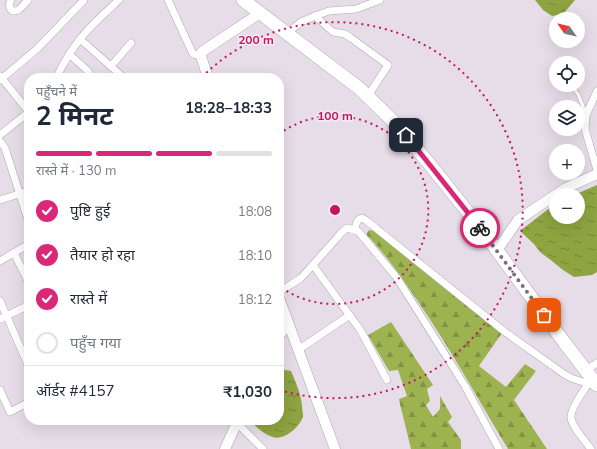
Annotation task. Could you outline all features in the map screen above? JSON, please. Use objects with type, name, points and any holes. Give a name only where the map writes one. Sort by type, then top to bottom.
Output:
[{"type":"highway","points":[[243,0],[359,88],[370,93]]},
{"type":"highway","points":[[253,0],[335,61],[370,93],[402,130],[532,290],[595,377]]},
{"type":"highway","points":[[498,249],[564,342],[595,377]]},
{"type":"street","points":[[11,0],[9,6],[12,10],[16,11],[20,9],[28,0]]},
{"type":"street","points":[[24,106],[1,78],[37,49],[84,0]]},
{"type":"street","points":[[59,73],[69,54],[94,22],[119,0]]},
{"type":"street","points":[[168,0],[192,54],[201,56]]},
{"type":"street","points":[[292,29],[302,22],[329,11],[356,9],[380,0]]},
{"type":"street","points":[[206,73],[201,56],[203,50],[260,13]]},
{"type":"street","points":[[315,16],[333,32],[345,34],[388,65],[370,93]]},
{"type":"street","points":[[80,39],[119,73]]},
{"type":"street","points":[[111,66],[131,43]]},
{"type":"street","points":[[69,54],[89,73]]},
{"type":"street","points":[[597,91],[586,115],[585,129],[595,157],[597,170]]},
{"type":"street","points":[[0,135],[24,116]]},
{"type":"street","points":[[0,141],[5,148],[24,207]]},
{"type":"street","points":[[498,249],[518,220],[566,188],[597,174]]},
{"type":"street","points":[[0,200],[24,193]]},
{"type":"street","points":[[355,230],[358,220],[362,218],[368,221],[505,332],[564,374],[571,378],[595,377]]},
{"type":"street","points":[[284,289],[301,278],[347,228],[358,231],[398,278],[465,386],[499,449]]},
{"type":"street","points":[[0,261],[24,247]]},
{"type":"street","points":[[14,252],[24,273]]},
{"type":"street","points":[[313,265],[361,331],[388,380]]},
{"type":"street","points":[[0,301],[3,317],[24,355]]},
{"type":"street","points":[[3,317],[24,307]]},
{"type":"street","points":[[298,350],[350,315]]},
{"type":"street","points":[[284,323],[298,350],[334,449]]},
{"type":"street","points":[[591,449],[575,428],[571,417],[572,411],[595,377]]},
{"type":"street","points":[[0,390],[10,412],[24,405]]},
{"type":"street","points":[[225,449],[236,425]]},
{"type":"street","points":[[241,425],[262,449]]},
{"type":"lane","points":[[576,92],[586,115]]},
{"type":"green space","points":[[369,230],[374,231],[502,333],[479,366],[506,387],[525,364],[536,371],[514,400],[547,449],[508,449],[429,318],[394,267],[367,235]]},
{"type":"green space","points":[[391,322],[433,385],[427,389],[430,401],[426,405],[433,417],[440,409],[440,396],[452,417],[448,422],[461,440],[461,449],[411,449],[399,399],[407,396],[398,370],[389,371],[368,335]]},
{"type":"water","points":[[535,0],[575,0],[565,12],[549,12],[549,14],[543,10]]},
{"type":"water","points":[[597,185],[597,272],[592,275],[574,277],[540,252],[520,231],[549,209],[549,224],[585,224],[585,190]]},
{"type":"water","points":[[284,370],[291,371],[301,397],[302,420],[296,428],[282,437],[277,438],[262,432],[254,425],[284,425]]},
{"type":"way so far","points":[[480,228],[544,315]]},
{"type":"route","points":[[406,135],[480,228]]}]
